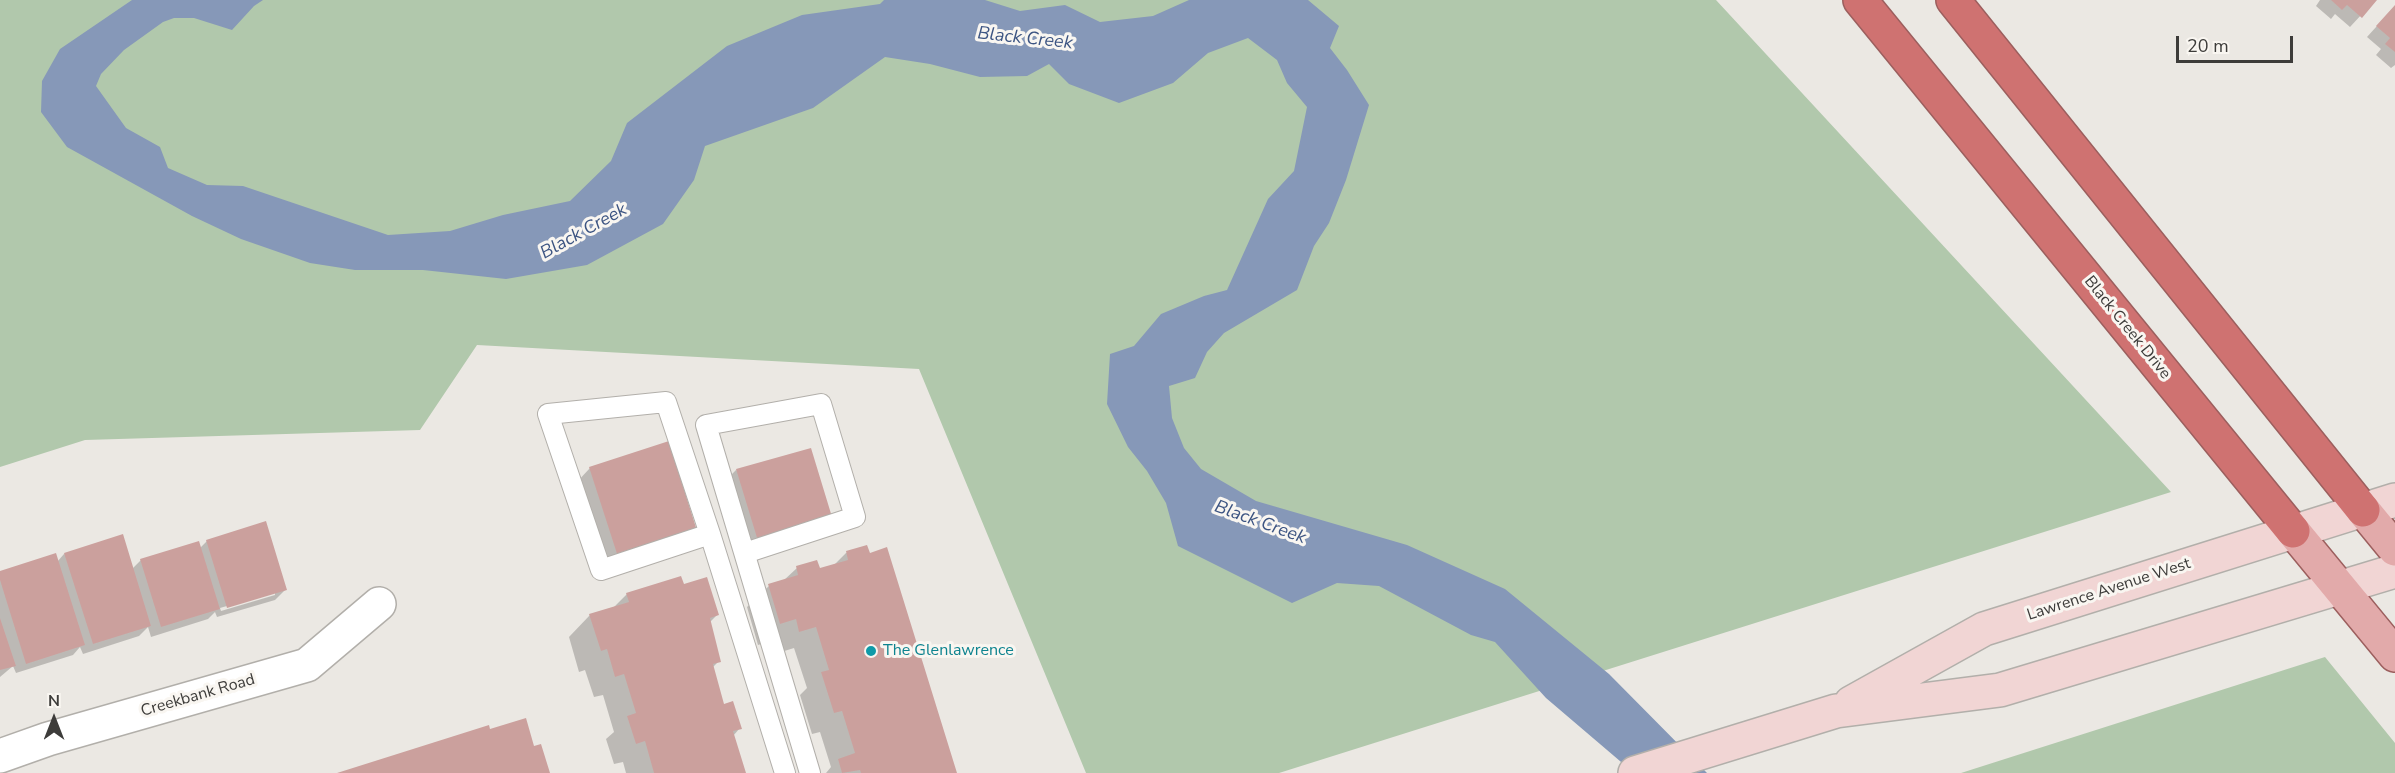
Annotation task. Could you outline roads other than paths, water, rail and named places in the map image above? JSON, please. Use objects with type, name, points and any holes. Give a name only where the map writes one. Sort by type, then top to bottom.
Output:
[{"type":"highway","name":"Black Creek Drive","points":[[1860,0],[2293,531]]},
{"type":"highway","points":[[1953,0],[2363,510]]},
{"type":"main road","name":"Lawrence Avenue West","points":[[1836,711],[1984,629],[2395,500]]},
{"type":"main road","points":[[2363,510],[2395,549]]},
{"type":"main road","name":"Black Creek Drive","points":[[2293,531],[2395,655]]},
{"type":"main road","name":"Lawrence Avenue West","points":[[1635,773],[1836,711],[2000,690],[2395,571]]},
{"type":"street","name":"Creekbank Road","points":[[0,756],[48,739],[307,665],[379,604]]},
{"type":"lane","points":[[710,534],[601,570],[548,414],[666,402],[710,534],[785,773]]},
{"type":"lane","points":[[745,553],[855,518],[821,404],[706,425],[810,773]]},
{"type":"water","name":"Black Creek","points":[[132,0],[263,0],[254,6],[232,30],[194,18],[174,18],[163,22],[124,50],[101,74],[96,86],[126,128],[160,147],[168,168],[207,185],[243,186],[388,235],[450,231],[503,215],[570,201],[611,161],[627,123],[727,46],[802,15],[880,4],[884,0],[985,0],[1020,11],[1065,5],[1100,22],[1153,16],[1189,0],[1308,0],[1339,26],[1330,48],[1369,105],[1346,180],[1329,223],[1314,246],[1297,290],[1224,333],[1207,352],[1195,378],[1169,386],[1172,418],[1184,448],[1201,469],[1256,501],[1407,545],[1505,589],[1609,674],[1707,773],[1634,773],[1546,698],[1495,642],[1471,635],[1379,586],[1337,583],[1292,603],[1178,546],[1166,503],[1147,471],[1128,447],[1107,404],[1110,354],[1134,346],[1161,314],[1204,296],[1227,290],[1268,199],[1294,171],[1307,107],[1287,83],[1277,60],[1248,38],[1208,53],[1173,83],[1119,103],[1069,84],[1049,64],[1027,76],[980,77],[930,64],[885,57],[813,108],[705,146],[694,180],[663,224],[587,265],[506,279],[423,270],[355,270],[310,263],[241,239],[192,216],[67,147],[41,112],[42,81],[60,49]]},
{"type":"place","name":"The Glenlawrence","points":[[871,651]]}]
